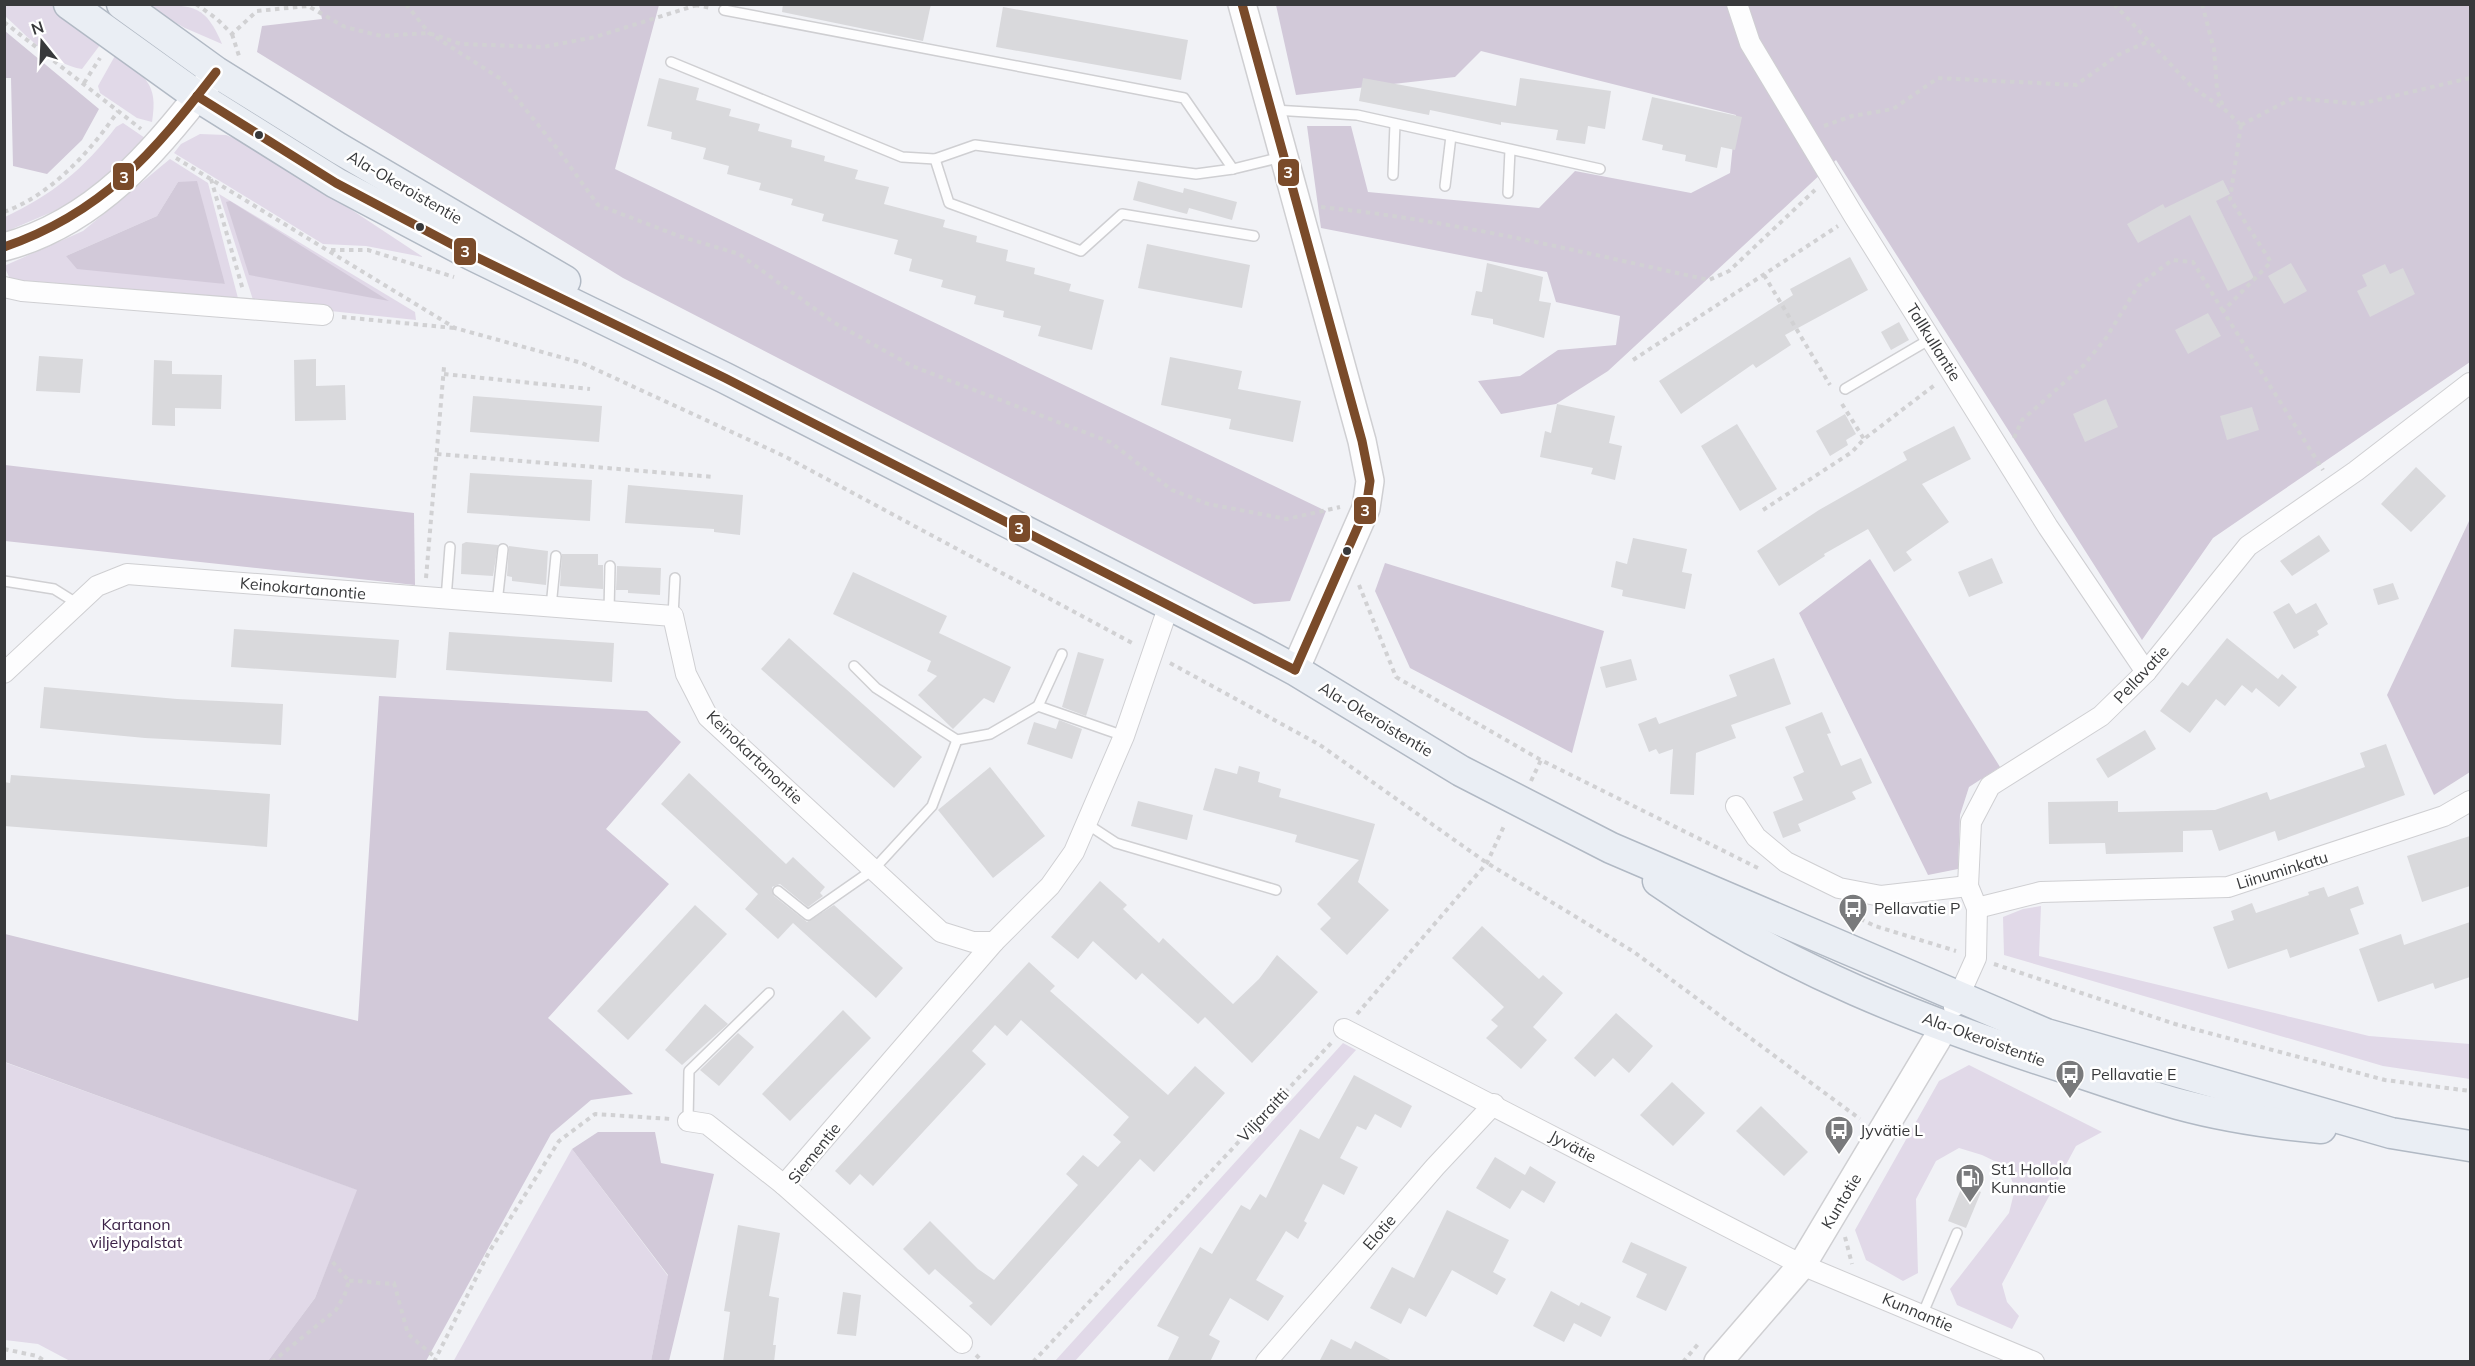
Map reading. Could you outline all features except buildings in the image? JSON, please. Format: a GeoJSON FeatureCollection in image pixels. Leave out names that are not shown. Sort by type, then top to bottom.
{"type":"FeatureCollection","features":[{"type":"Feature","properties":{"kind":"main road","name":"Ala-Okeroistentie"},"geometry":{"type":"LineString","coordinates":[[69,4],[197,96],[336,183],[472,255],[725,378],[1295,670],[1461,771],[1611,848],[2046,1034],[2391,1133]]}},
{"type":"Feature","properties":{"kind":"main road","name":"Ala-Okeroistentie"},"geometry":{"type":"LineString","coordinates":[[122,4],[216,72],[338,148],[485,232],[725,378]]}},
{"type":"Feature","properties":{"kind":"main road","name":"Ala-Okeroistentie"},"geometry":{"type":"LineString","coordinates":[[1611,848],[1702,912],[1779,954],[1820,975],[1945,1026],[2179,1104],[2298,1126],[2391,1133],[2470,1146]]}},
{"type":"Feature","properties":{"kind":"street"},"geometry":{"type":"LineString","coordinates":[[1242,4],[1362,441],[1370,481],[1366,508],[1295,670]]}},
{"type":"Feature","properties":{"kind":"street","name":"Tallkullantie"},"geometry":{"type":"LineString","coordinates":[[1737,4],[1750,43],[1854,216],[1953,371],[2048,527],[2146,672]]}},
{"type":"Feature","properties":{"kind":"street"},"geometry":{"type":"LineString","coordinates":[[4,247],[71,219],[110,192],[149,156],[216,72]]}},
{"type":"Feature","properties":{"kind":"street"},"geometry":{"type":"LineString","coordinates":[[4,286],[22,291],[323,315]]}},
{"type":"Feature","properties":{"kind":"street","name":"Pellavatie"},"geometry":{"type":"LineString","coordinates":[[1945,1026],[1976,958],[1977,908],[1968,886],[1971,822],[1990,786],[2101,716],[2146,672],[2248,546],[2333,487],[2470,383]]}},
{"type":"Feature","properties":{"kind":"street","name":"Keinokartanontie"},"geometry":{"type":"LineString","coordinates":[[4,673],[97,586],[127,574],[673,616],[686,674],[708,717],[941,932],[973,942],[994,942]]}},
{"type":"Feature","properties":{"kind":"street"},"geometry":{"type":"LineString","coordinates":[[994,942],[1050,886],[1074,852],[1124,736],[1169,605]]}},
{"type":"Feature","properties":{"kind":"street","name":"Liinuminkatu"},"geometry":{"type":"LineString","coordinates":[[1977,908],[2041,892],[2228,887],[2444,816],[2470,801]]}},
{"type":"Feature","properties":{"kind":"street"},"geometry":{"type":"LineString","coordinates":[[1736,806],[1756,837],[1786,862],[1839,888],[1881,896],[1968,886]]}},
{"type":"Feature","properties":{"kind":"street","name":"Siementie"},"geometry":{"type":"LineString","coordinates":[[962,1343],[784,1185],[994,942]]}},
{"type":"Feature","properties":{"kind":"street","name":"Kuntotie"},"geometry":{"type":"LineString","coordinates":[[1718,1362],[1802,1265],[1945,1026]]}},
{"type":"Feature","properties":{"kind":"street","name":"Jyvätie"},"geometry":{"type":"LineString","coordinates":[[1344,1029],[1494,1104],[1802,1265]]}},
{"type":"Feature","properties":{"kind":"street","name":"Elotie"},"geometry":{"type":"LineString","coordinates":[[1266,1362],[1435,1167],[1494,1104]]}},
{"type":"Feature","properties":{"kind":"street"},"geometry":{"type":"LineString","coordinates":[[688,1121],[707,1124],[784,1185]]}},
{"type":"Feature","properties":{"kind":"street","name":"Kunnantie"},"geometry":{"type":"LineString","coordinates":[[1802,1265],[1923,1313],[2034,1362]]}},
{"type":"Feature","properties":{"kind":"lane"},"geometry":{"type":"LineString","coordinates":[[724,10],[1184,98],[1233,169]]}},
{"type":"Feature","properties":{"kind":"lane"},"geometry":{"type":"LineString","coordinates":[[671,62],[902,157],[935,159],[975,145],[1196,174],[1233,169],[1284,157]]}},
{"type":"Feature","properties":{"kind":"lane"},"geometry":{"type":"LineString","coordinates":[[1271,110],[1357,115],[1600,169]]}},
{"type":"Feature","properties":{"kind":"lane"},"geometry":{"type":"LineString","coordinates":[[1393,175],[1395,124]]}},
{"type":"Feature","properties":{"kind":"lane"},"geometry":{"type":"LineString","coordinates":[[1445,186],[1451,136]]}},
{"type":"Feature","properties":{"kind":"lane"},"geometry":{"type":"LineString","coordinates":[[1508,193],[1510,150]]}},
{"type":"Feature","properties":{"kind":"lane"},"geometry":{"type":"LineString","coordinates":[[935,159],[949,203],[1081,251],[1122,214],[1254,236]]}},
{"type":"Feature","properties":{"kind":"lane"},"geometry":{"type":"LineString","coordinates":[[1845,389],[1932,338]]}},
{"type":"Feature","properties":{"kind":"lane"},"geometry":{"type":"LineString","coordinates":[[446,599],[450,547]]}},
{"type":"Feature","properties":{"kind":"lane"},"geometry":{"type":"LineString","coordinates":[[497,603],[503,549]]}},
{"type":"Feature","properties":{"kind":"lane"},"geometry":{"type":"LineString","coordinates":[[551,607],[556,556]]}},
{"type":"Feature","properties":{"kind":"lane"},"geometry":{"type":"LineString","coordinates":[[609,611],[610,566]]}},
{"type":"Feature","properties":{"kind":"lane"},"geometry":{"type":"LineString","coordinates":[[673,616],[675,578]]}},
{"type":"Feature","properties":{"kind":"lane"},"geometry":{"type":"LineString","coordinates":[[4,581],[54,589],[78,604]]}},
{"type":"Feature","properties":{"kind":"lane"},"geometry":{"type":"LineString","coordinates":[[854,666],[876,688],[957,740],[990,734],[1038,706],[1062,654]]}},
{"type":"Feature","properties":{"kind":"lane"},"geometry":{"type":"LineString","coordinates":[[1038,706],[1124,736]]}},
{"type":"Feature","properties":{"kind":"lane"},"geometry":{"type":"LineString","coordinates":[[778,891],[808,915],[874,869],[932,806],[957,740]]}},
{"type":"Feature","properties":{"kind":"lane"},"geometry":{"type":"LineString","coordinates":[[1087,824],[1116,843],[1276,890]]}},
{"type":"Feature","properties":{"kind":"lane"},"geometry":{"type":"LineString","coordinates":[[688,1121],[689,1071],[769,993]]}},
{"type":"Feature","properties":{"kind":"lane"},"geometry":{"type":"LineString","coordinates":[[1923,1313],[1957,1233]]}},
{"type":"Feature","properties":{"kind":"path"},"geometry":{"type":"LineString","coordinates":[[196,4],[217,19],[231,34],[257,11],[308,6],[345,27],[381,36],[429,33],[461,44],[543,48],[595,37],[697,5]]}},
{"type":"Feature","properties":{"kind":"path"},"geometry":{"type":"LineString","coordinates":[[257,11],[258,4]]}},
{"type":"Feature","properties":{"kind":"path"},"geometry":{"type":"LineString","coordinates":[[406,4],[429,33],[501,79],[556,147],[598,205],[679,236],[740,254],[833,322],[912,366],[1110,441],[1172,490],[1208,504],[1287,519],[1341,507]]}},
{"type":"Feature","properties":{"kind":"path"},"geometry":{"type":"LineString","coordinates":[[2114,4],[2192,87],[2224,109],[2241,125]]}},
{"type":"Feature","properties":{"kind":"path"},"geometry":{"type":"LineString","coordinates":[[2202,4],[2214,49],[2217,90],[2224,109]]}},
{"type":"Feature","properties":{"kind":"path"},"geometry":{"type":"LineString","coordinates":[[4,22],[146,133]]}},
{"type":"Feature","properties":{"kind":"path"},"geometry":{"type":"LineString","coordinates":[[1805,133],[1852,116],[1893,109],[1938,78],[2076,85],[2118,55],[2149,41]]}},
{"type":"Feature","properties":{"kind":"path"},"geometry":{"type":"LineString","coordinates":[[84,83],[103,55]]}},
{"type":"Feature","properties":{"kind":"path"},"geometry":{"type":"LineString","coordinates":[[2241,125],[2293,98],[2360,104],[2470,78]]}},
{"type":"Feature","properties":{"kind":"path"},"geometry":{"type":"LineString","coordinates":[[4,212],[20,207],[60,177],[98,140],[118,111]]}},
{"type":"Feature","properties":{"kind":"path"},"geometry":{"type":"LineString","coordinates":[[2223,311],[2271,262],[2230,199],[2241,125]]}},
{"type":"Feature","properties":{"kind":"path"},"geometry":{"type":"LineString","coordinates":[[1314,206],[1357,210],[1540,243],[1709,280],[1729,271],[1831,175]]}},
{"type":"Feature","properties":{"kind":"path"},"geometry":{"type":"LineString","coordinates":[[210,179],[248,309]]}},
{"type":"Feature","properties":{"kind":"path"},"geometry":{"type":"LineString","coordinates":[[1633,360],[1854,216]]}},
{"type":"Feature","properties":{"kind":"path"},"geometry":{"type":"LineString","coordinates":[[330,250],[368,250],[461,279]]}},
{"type":"Feature","properties":{"kind":"path"},"geometry":{"type":"LineString","coordinates":[[2006,458],[2022,420],[2083,366],[2106,338],[2138,286],[2172,260],[2193,262],[2333,487]]}},
{"type":"Feature","properties":{"kind":"path"},"geometry":{"type":"LineString","coordinates":[[1764,275],[1864,439]]}},
{"type":"Feature","properties":{"kind":"path"},"geometry":{"type":"LineString","coordinates":[[323,315],[455,328]]}},
{"type":"Feature","properties":{"kind":"path"},"geometry":{"type":"LineString","coordinates":[[424,597],[444,367]]}},
{"type":"Feature","properties":{"kind":"path"},"geometry":{"type":"LineString","coordinates":[[1763,510],[1852,452],[1864,439],[1953,371]]}},
{"type":"Feature","properties":{"kind":"path"},"geometry":{"type":"LineString","coordinates":[[444,374],[590,389]]}},
{"type":"Feature","properties":{"kind":"path"},"geometry":{"type":"LineString","coordinates":[[437,454],[716,477]]}},
{"type":"Feature","properties":{"kind":"path"},"geometry":{"type":"LineString","coordinates":[[1362,577],[1358,586],[1396,677],[1541,760],[1527,789]]}},
{"type":"Feature","properties":{"kind":"path","name":"Viljaraitti"},"geometry":{"type":"LineString","coordinates":[[1034,1362],[1344,1029],[1487,862],[1504,826]]}},
{"type":"Feature","properties":{"kind":"path"},"geometry":{"type":"LineString","coordinates":[[349,1281],[394,1283],[408,1335],[435,1360],[489,1252],[560,1142],[595,1114],[688,1121]]}},
{"type":"Feature","properties":{"kind":"path"},"geometry":{"type":"LineString","coordinates":[[330,1259],[349,1281]]}},
{"type":"Feature","properties":{"kind":"path"},"geometry":{"type":"LineString","coordinates":[[272,1362],[336,1310],[349,1281]]}},
{"type":"Feature","properties":{"kind":"path"},"geometry":{"type":"LineString","coordinates":[[4,1349],[37,1356],[46,1362]]}},
{"type":"Feature","properties":{"kind":"green space"},"geometry":{"type":"Polygon","coordinates":[[[5,5],[51,5],[82,26],[100,45],[82,69],[61,62],[40,48],[5,16],[5,5]]]}},
{"type":"Feature","properties":{"kind":"green space"},"geometry":{"type":"Polygon","coordinates":[[[155,5],[189,7],[197,10],[210,22],[222,44],[185,28],[151,9],[155,5]]]}},
{"type":"Feature","properties":{"kind":"green space"},"geometry":{"type":"Polygon","coordinates":[[[116,54],[142,75],[151,89],[154,109],[152,122],[137,118],[100,93],[98,86],[116,54]]]}},
{"type":"Feature","properties":{"kind":"green space"},"geometry":{"type":"Polygon","coordinates":[[[123,123],[145,138],[80,200],[5,232],[5,217],[38,200],[66,180],[92,156],[116,127],[123,123]]]}},
{"type":"Feature","properties":{"kind":"green space"},"geometry":{"type":"Polygon","coordinates":[[[200,134],[226,135],[258,148],[423,257],[366,246],[323,244],[174,153],[181,144],[200,134]]]}},
{"type":"Feature","properties":{"kind":"green space"},"geometry":{"type":"Polygon","coordinates":[[[170,159],[208,183],[239,302],[24,285],[10,279],[4,266],[83,231],[170,159]],[[178,182],[157,216],[66,256],[225,284],[178,182]]]}},
{"type":"Feature","properties":{"kind":"green space"},"geometry":{"type":"Polygon","coordinates":[[[219,194],[415,312],[416,320],[254,303],[219,194]]]}},
{"type":"Feature","properties":{"kind":"green space"},"geometry":{"type":"Polygon","coordinates":[[[2041,906],[2039,956],[2369,1036],[2470,1044],[2470,1079],[2383,1066],[2004,955],[2003,917],[2023,909],[2041,906]]]}},
{"type":"Feature","properties":{"kind":"green space"},"geometry":{"type":"Polygon","coordinates":[[[1343,1043],[1356,1050],[1075,1361],[1055,1361],[1343,1043]]]}},
{"type":"Feature","properties":{"kind":"green space","name":"Kartanon viljelypalstat"},"geometry":{"type":"Polygon","coordinates":[[[4,1062],[358,1190],[315,1298],[268,1361],[70,1361],[38,1344],[5,1340],[4,1062]]]}},
{"type":"Feature","properties":{"kind":"green space"},"geometry":{"type":"Polygon","coordinates":[[[1969,1065],[2102,1132],[2076,1146],[2002,1284],[2007,1302],[2019,1316],[2012,1329],[1957,1305],[1950,1289],[2009,1213],[2015,1189],[2007,1167],[1982,1155],[1959,1148],[1936,1161],[1916,1199],[1918,1273],[1903,1281],[1866,1260],[1855,1230],[1939,1081],[1969,1065]]]}},
{"type":"Feature","properties":{"kind":"green space"},"geometry":{"type":"Polygon","coordinates":[[[572,1149],[668,1276],[651,1361],[453,1362],[572,1149]]]}},
{"type":"Feature","properties":{"kind":"shaded area"},"geometry":{"type":"Polygon","coordinates":[[[319,5],[659,5],[615,169],[1326,511],[1290,601],[1254,604],[623,278],[257,52],[262,26],[322,19],[319,5]]]}},
{"type":"Feature","properties":{"kind":"shaded area"},"geometry":{"type":"Polygon","coordinates":[[[1276,5],[2470,5],[2470,362],[2213,538],[2142,640],[1836,160],[1608,371],[1556,404],[1501,414],[1478,381],[1520,376],[1558,350],[1616,345],[1620,316],[1556,302],[1547,272],[1321,228],[1307,126],[1351,126],[1368,192],[1539,208],[1575,171],[1691,193],[1730,173],[1736,115],[1481,51],[1455,77],[1296,95],[1276,5]]]}},
{"type":"Feature","properties":{"kind":"shaded area"},"geometry":{"type":"Polygon","coordinates":[[[5,31],[99,109],[82,140],[47,174],[13,166],[11,78],[5,78],[5,31]]]}},
{"type":"Feature","properties":{"kind":"shaded area"},"geometry":{"type":"Polygon","coordinates":[[[197,181],[225,284],[77,269],[66,256],[157,216],[178,182],[197,181]]]}},
{"type":"Feature","properties":{"kind":"shaded area"},"geometry":{"type":"Polygon","coordinates":[[[230,201],[389,301],[249,275],[226,202],[230,201]]]}},
{"type":"Feature","properties":{"kind":"shaded area"},"geometry":{"type":"Polygon","coordinates":[[[5,465],[414,513],[415,585],[5,541],[5,465]]]}},
{"type":"Feature","properties":{"kind":"shaded area"},"geometry":{"type":"Polygon","coordinates":[[[2470,519],[2470,772],[2434,795],[2387,695],[2470,519]]]}},
{"type":"Feature","properties":{"kind":"shaded area"},"geometry":{"type":"Polygon","coordinates":[[[1870,559],[2000,767],[1969,787],[1960,815],[1958,869],[1928,875],[1799,613],[1870,559]]]}},
{"type":"Feature","properties":{"kind":"shaded area"},"geometry":{"type":"Polygon","coordinates":[[[1385,563],[1604,631],[1572,753],[1410,668],[1375,591],[1385,563]]]}},
{"type":"Feature","properties":{"kind":"shaded area"},"geometry":{"type":"Polygon","coordinates":[[[379,696],[647,711],[681,742],[606,829],[669,884],[548,1018],[633,1094],[591,1100],[551,1134],[426,1361],[268,1361],[315,1298],[357,1190],[5,1062],[5,934],[358,1021],[379,696]]]}},
{"type":"Feature","properties":{"kind":"shaded area"},"geometry":{"type":"Polygon","coordinates":[[[598,1132],[655,1132],[661,1163],[714,1174],[669,1361],[651,1361],[668,1275],[572,1149],[598,1132]]]}},
{"type":"Feature","properties":{"kind":"transit line","name":"3"},"geometry":{"type":"LineString","coordinates":[[1242,4],[1362,441],[1370,481],[1366,508],[1295,670]]}},
{"type":"Feature","properties":{"kind":"transit line","name":"3"},"geometry":{"type":"LineString","coordinates":[[4,247],[70,217],[124,177],[171,128],[216,72]]}},
{"type":"Feature","properties":{"kind":"transit line","name":"3"},"geometry":{"type":"LineString","coordinates":[[197,96],[336,183],[472,255],[725,378],[1295,670]]}},
{"type":"Feature","properties":{"kind":"place","name":"Pellavatie P"},"geometry":{"type":"Point","coordinates":[1853,934]}},
{"type":"Feature","properties":{"kind":"place","name":"Pellavatie E"},"geometry":{"type":"Point","coordinates":[2070,1100]}},
{"type":"Feature","properties":{"kind":"place","name":"Jyvätie L"},"geometry":{"type":"Point","coordinates":[1839,1156]}},
{"type":"Feature","properties":{"kind":"place","name":"St1 Hollola Kunnantie"},"geometry":{"type":"Point","coordinates":[1970,1204]}}]}
